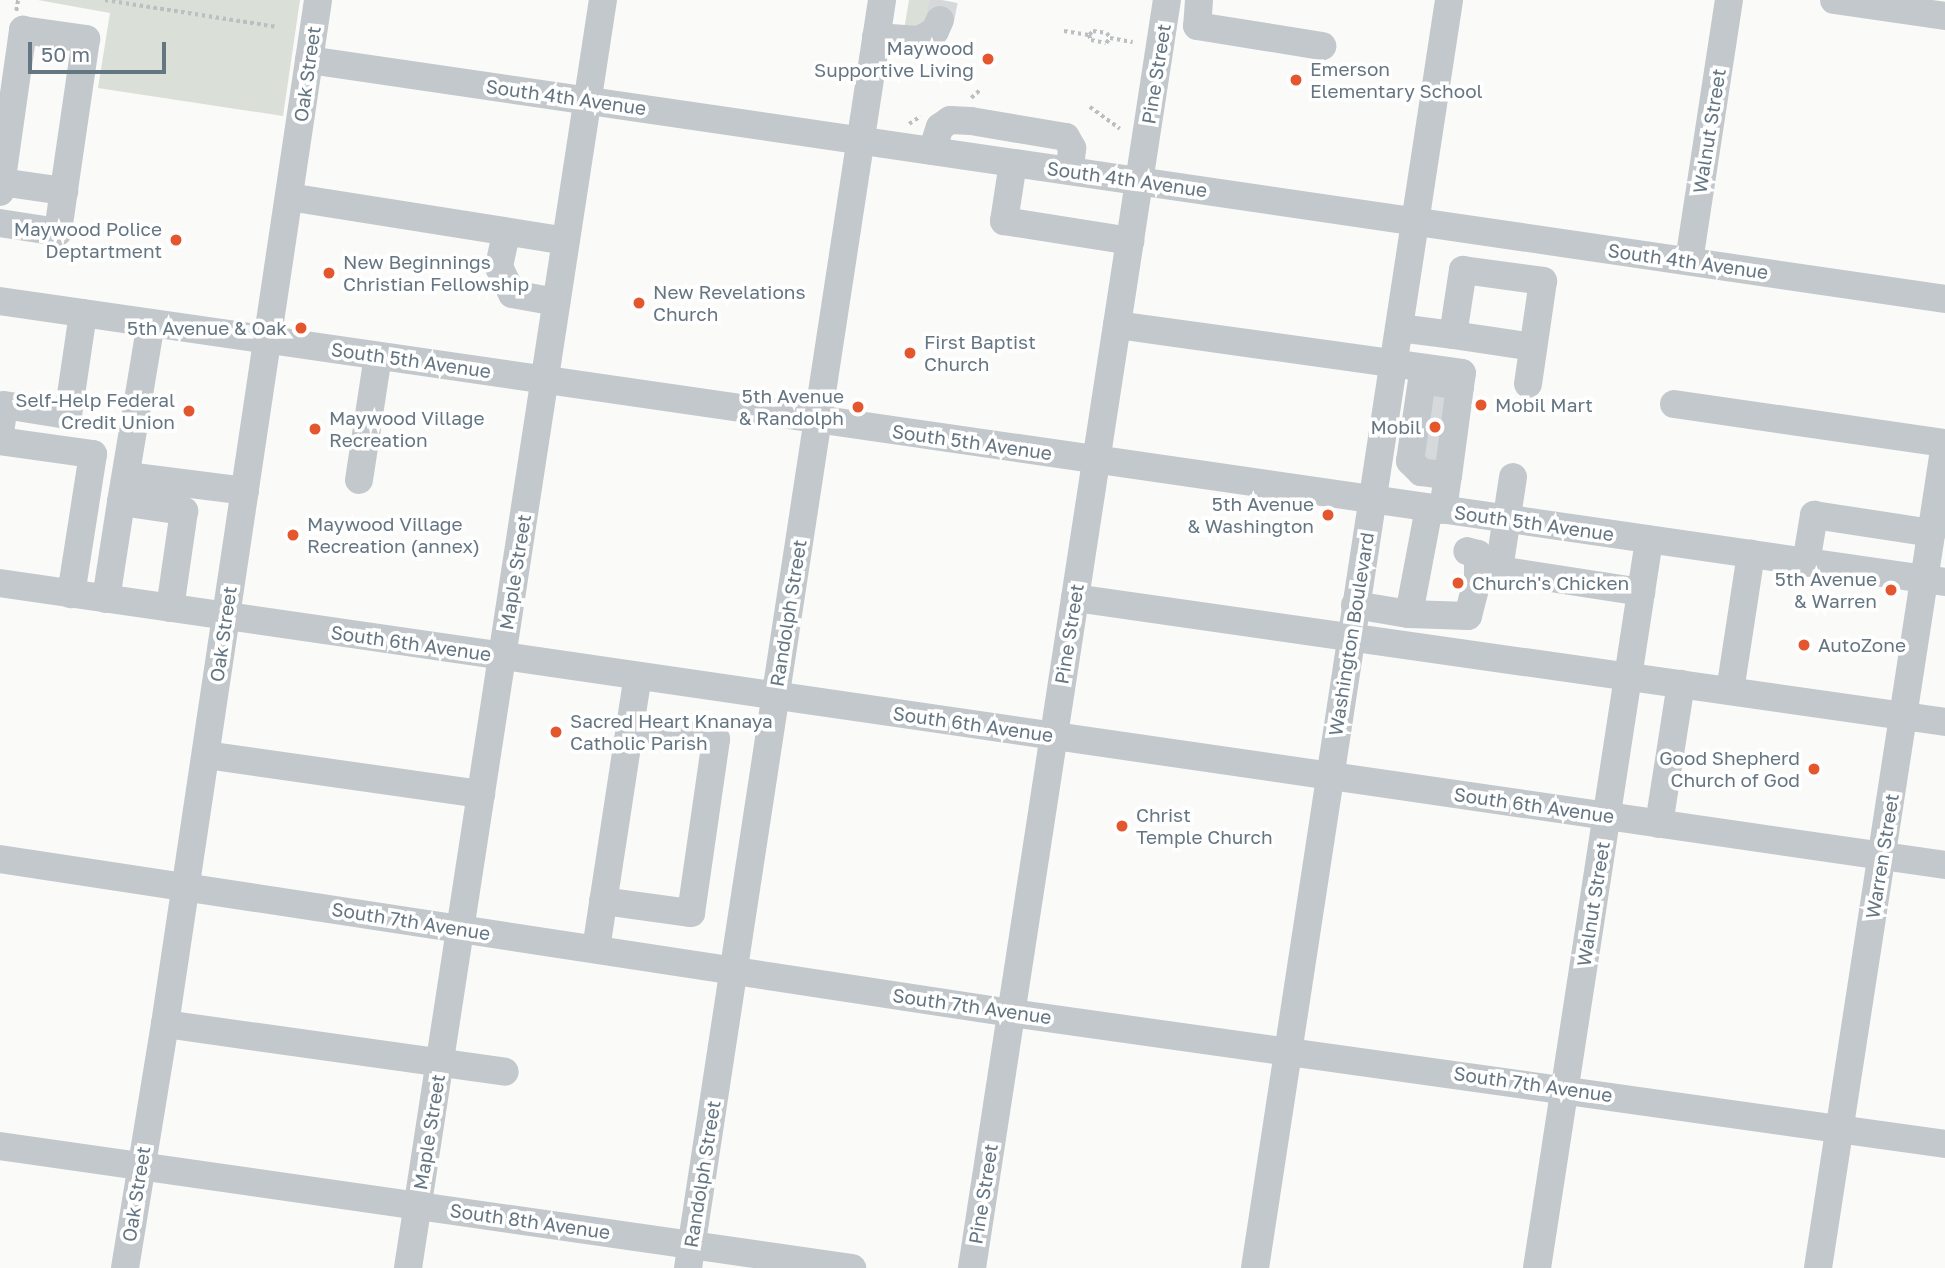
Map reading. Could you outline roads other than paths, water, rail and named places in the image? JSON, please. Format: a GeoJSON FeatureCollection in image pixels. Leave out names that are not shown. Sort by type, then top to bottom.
{"type":"FeatureCollection","features":[{"type":"Feature","properties":{"kind":"street","name":"Oak Street"},"geometry":{"type":"LineString","coordinates":[[125,1268],[139,1165],[165,1024],[206,755],[318,0]]}},
{"type":"Feature","properties":{"kind":"street","name":"Maple Street"},"geometry":{"type":"LineString","coordinates":[[408,1268],[603,0]]}},
{"type":"Feature","properties":{"kind":"street","name":"Randolph Street"},"geometry":{"type":"LineString","coordinates":[[690,1256],[882,0]]}},
{"type":"Feature","properties":{"kind":"street","name":"Pine Street"},"geometry":{"type":"LineString","coordinates":[[972,1268],[1167,0]]}},
{"type":"Feature","properties":{"kind":"street"},"geometry":{"type":"LineString","coordinates":[[1199,0],[1197,26],[1322,46]]}},
{"type":"Feature","properties":{"kind":"street","name":"Washington Boulevard"},"geometry":{"type":"LineString","coordinates":[[1255,1268],[1371,499],[1433,417],[1399,328],[1449,0]]}},
{"type":"Feature","properties":{"kind":"street","name":"Walnut Street"},"geometry":{"type":"LineString","coordinates":[[1689,261],[1728,0]]}},
{"type":"Feature","properties":{"kind":"street"},"geometry":{"type":"LineString","coordinates":[[1833,0],[1945,16]]}},
{"type":"Feature","properties":{"kind":"street"},"geometry":{"type":"LineString","coordinates":[[876,37],[919,40],[935,31],[940,20]]}},
{"type":"Feature","properties":{"kind":"street"},"geometry":{"type":"LineString","coordinates":[[0,223],[58,232],[64,191],[86,40],[12,27],[1,187],[64,191]]}},
{"type":"Feature","properties":{"kind":"street","name":"South 4th Avenue"},"geometry":{"type":"LineString","coordinates":[[309,60],[1945,299]]}},
{"type":"Feature","properties":{"kind":"street"},"geometry":{"type":"LineString","coordinates":[[932,151],[940,127],[950,120],[971,121],[1066,137],[1072,148],[1070,171]]}},
{"type":"Feature","properties":{"kind":"street"},"geometry":{"type":"LineString","coordinates":[[1013,163],[1004,221],[1130,241]]}},
{"type":"Feature","properties":{"kind":"street"},"geometry":{"type":"LineString","coordinates":[[289,197],[566,241]]}},
{"type":"Feature","properties":{"kind":"street"},"geometry":{"type":"LineString","coordinates":[[1510,276],[1517,236]]}},
{"type":"Feature","properties":{"kind":"street"},"geometry":{"type":"LineString","coordinates":[[504,243],[499,267],[512,294],[556,302]]}},
{"type":"Feature","properties":{"kind":"street"},"geometry":{"type":"LineString","coordinates":[[1453,335],[1462,270],[1543,281],[1528,384]]}},
{"type":"Feature","properties":{"kind":"street","name":"South 5th Avenue"},"geometry":{"type":"LineString","coordinates":[[0,301],[1935,581]]}},
{"type":"Feature","properties":{"kind":"street"},"geometry":{"type":"LineString","coordinates":[[0,433],[4,405],[68,415],[83,313]]}},
{"type":"Feature","properties":{"kind":"street"},"geometry":{"type":"LineString","coordinates":[[106,598],[151,323]]}},
{"type":"Feature","properties":{"kind":"street"},"geometry":{"type":"LineString","coordinates":[[1117,325],[1433,417],[1436,509],[1423,543],[1409,614]]}},
{"type":"Feature","properties":{"kind":"street"},"geometry":{"type":"LineString","coordinates":[[1399,328],[1533,347]]}},
{"type":"Feature","properties":{"kind":"street"},"geometry":{"type":"LineString","coordinates":[[359,480],[378,356]]}},
{"type":"Feature","properties":{"kind":"street"},"geometry":{"type":"LineString","coordinates":[[1674,404],[1945,443]]}},
{"type":"Feature","properties":{"kind":"street"},"geometry":{"type":"LineString","coordinates":[[0,441],[93,454],[71,594]]}},
{"type":"Feature","properties":{"kind":"street","name":"Warren Street"},"geometry":{"type":"LineString","coordinates":[[1818,1268],[1904,716],[1935,581],[1932,533],[1945,443]]}},
{"type":"Feature","properties":{"kind":"street"},"geometry":{"type":"LineString","coordinates":[[1513,477],[1499,570],[1641,592]]}},
{"type":"Feature","properties":{"kind":"street"},"geometry":{"type":"LineString","coordinates":[[124,489],[244,491]]}},
{"type":"Feature","properties":{"kind":"street"},"geometry":{"type":"LineString","coordinates":[[124,489],[184,511],[170,608]]}},
{"type":"Feature","properties":{"kind":"street"},"geometry":{"type":"LineString","coordinates":[[1467,551],[1471,514]]}},
{"type":"Feature","properties":{"kind":"street"},"geometry":{"type":"LineString","coordinates":[[1806,563],[1814,515],[1932,533]]}},
{"type":"Feature","properties":{"kind":"street","name":"Walnut Street"},"geometry":{"type":"LineString","coordinates":[[1538,1268],[1649,540]]}},
{"type":"Feature","properties":{"kind":"street"},"geometry":{"type":"LineString","coordinates":[[1355,606],[1409,614],[1468,616],[1478,577],[1478,554],[1423,543]]}},
{"type":"Feature","properties":{"kind":"street"},"geometry":{"type":"LineString","coordinates":[[1730,691],[1751,554]]}},
{"type":"Feature","properties":{"kind":"street","name":"South 6th Avenue"},"geometry":{"type":"LineString","coordinates":[[0,583],[1945,865]]}},
{"type":"Feature","properties":{"kind":"street"},"geometry":{"type":"LineString","coordinates":[[1075,598],[1945,722]]}},
{"type":"Feature","properties":{"kind":"street"},"geometry":{"type":"LineString","coordinates":[[596,949],[638,676]]}},
{"type":"Feature","properties":{"kind":"street"},"geometry":{"type":"LineString","coordinates":[[1659,824],[1681,684]]}},
{"type":"Feature","properties":{"kind":"street"},"geometry":{"type":"LineString","coordinates":[[603,901],[691,913],[716,739],[629,728]]}},
{"type":"Feature","properties":{"kind":"street"},"geometry":{"type":"LineString","coordinates":[[206,755],[481,794]]}},
{"type":"Feature","properties":{"kind":"street","name":"South 7th Avenue"},"geometry":{"type":"LineString","coordinates":[[0,859],[1011,1013],[1565,1088],[1945,1144]]}},
{"type":"Feature","properties":{"kind":"street"},"geometry":{"type":"LineString","coordinates":[[165,1024],[505,1072]]}},
{"type":"Feature","properties":{"kind":"street","name":"South 8th Avenue"},"geometry":{"type":"LineString","coordinates":[[0,1146],[418,1205],[690,1256],[852,1268]]}},
{"type":"Feature","properties":{"kind":"tunnel"},"geometry":{"type":"LineString","coordinates":[[940,20],[944,0]]}},
{"type":"Feature","properties":{"kind":"tunnel"},"geometry":{"type":"LineString","coordinates":[[1428,404],[1449,407]]}},
{"type":"Feature","properties":{"kind":"tunnel"},"geometry":{"type":"LineString","coordinates":[[1421,445],[1442,448]]}},
{"type":"Feature","properties":{"kind":"place","name":"Maywood Supportive Living"},"geometry":{"type":"Point","coordinates":[988,59]}},
{"type":"Feature","properties":{"kind":"place","name":"Emerson Elementary School"},"geometry":{"type":"Point","coordinates":[1296,80]}},
{"type":"Feature","properties":{"kind":"place","name":"Maywood Police Deptartment"},"geometry":{"type":"Point","coordinates":[176,240]}},
{"type":"Feature","properties":{"kind":"place","name":"New Beginnings Christian Fellowship"},"geometry":{"type":"Point","coordinates":[329,273]}},
{"type":"Feature","properties":{"kind":"place","name":"New Revelations Church"},"geometry":{"type":"Point","coordinates":[639,303]}},
{"type":"Feature","properties":{"kind":"place","name":"5th Avenue & Oak"},"geometry":{"type":"Point","coordinates":[301,328]}},
{"type":"Feature","properties":{"kind":"place","name":"First Baptist Church"},"geometry":{"type":"Point","coordinates":[910,353]}},
{"type":"Feature","properties":{"kind":"place","name":"Mobil Mart"},"geometry":{"type":"Point","coordinates":[1481,405]}},
{"type":"Feature","properties":{"kind":"place","name":"5th Avenue & Randolph"},"geometry":{"type":"Point","coordinates":[858,407]}},
{"type":"Feature","properties":{"kind":"place","name":"Self-Help Federal Credit Union"},"geometry":{"type":"Point","coordinates":[189,411]}},
{"type":"Feature","properties":{"kind":"place","name":"Mobil"},"geometry":{"type":"Point","coordinates":[1435,427]}},
{"type":"Feature","properties":{"kind":"place","name":"Maywood Village Recreation"},"geometry":{"type":"Point","coordinates":[315,429]}},
{"type":"Feature","properties":{"kind":"place","name":"5th Avenue & Washington"},"geometry":{"type":"Point","coordinates":[1328,515]}},
{"type":"Feature","properties":{"kind":"place","name":"Maywood Village Recreation (annex)"},"geometry":{"type":"Point","coordinates":[293,535]}},
{"type":"Feature","properties":{"kind":"place","name":"Church's Chicken"},"geometry":{"type":"Point","coordinates":[1458,583]}},
{"type":"Feature","properties":{"kind":"place","name":"5th Avenue & Warren"},"geometry":{"type":"Point","coordinates":[1891,590]}},
{"type":"Feature","properties":{"kind":"place","name":"AutoZone"},"geometry":{"type":"Point","coordinates":[1804,645]}},
{"type":"Feature","properties":{"kind":"place","name":"Sacred Heart Knanaya Catholic Parish"},"geometry":{"type":"Point","coordinates":[556,732]}},
{"type":"Feature","properties":{"kind":"place","name":"Good Shepherd Church of God"},"geometry":{"type":"Point","coordinates":[1814,769]}},
{"type":"Feature","properties":{"kind":"place","name":"Christ Temple Church"},"geometry":{"type":"Point","coordinates":[1122,826]}}]}
